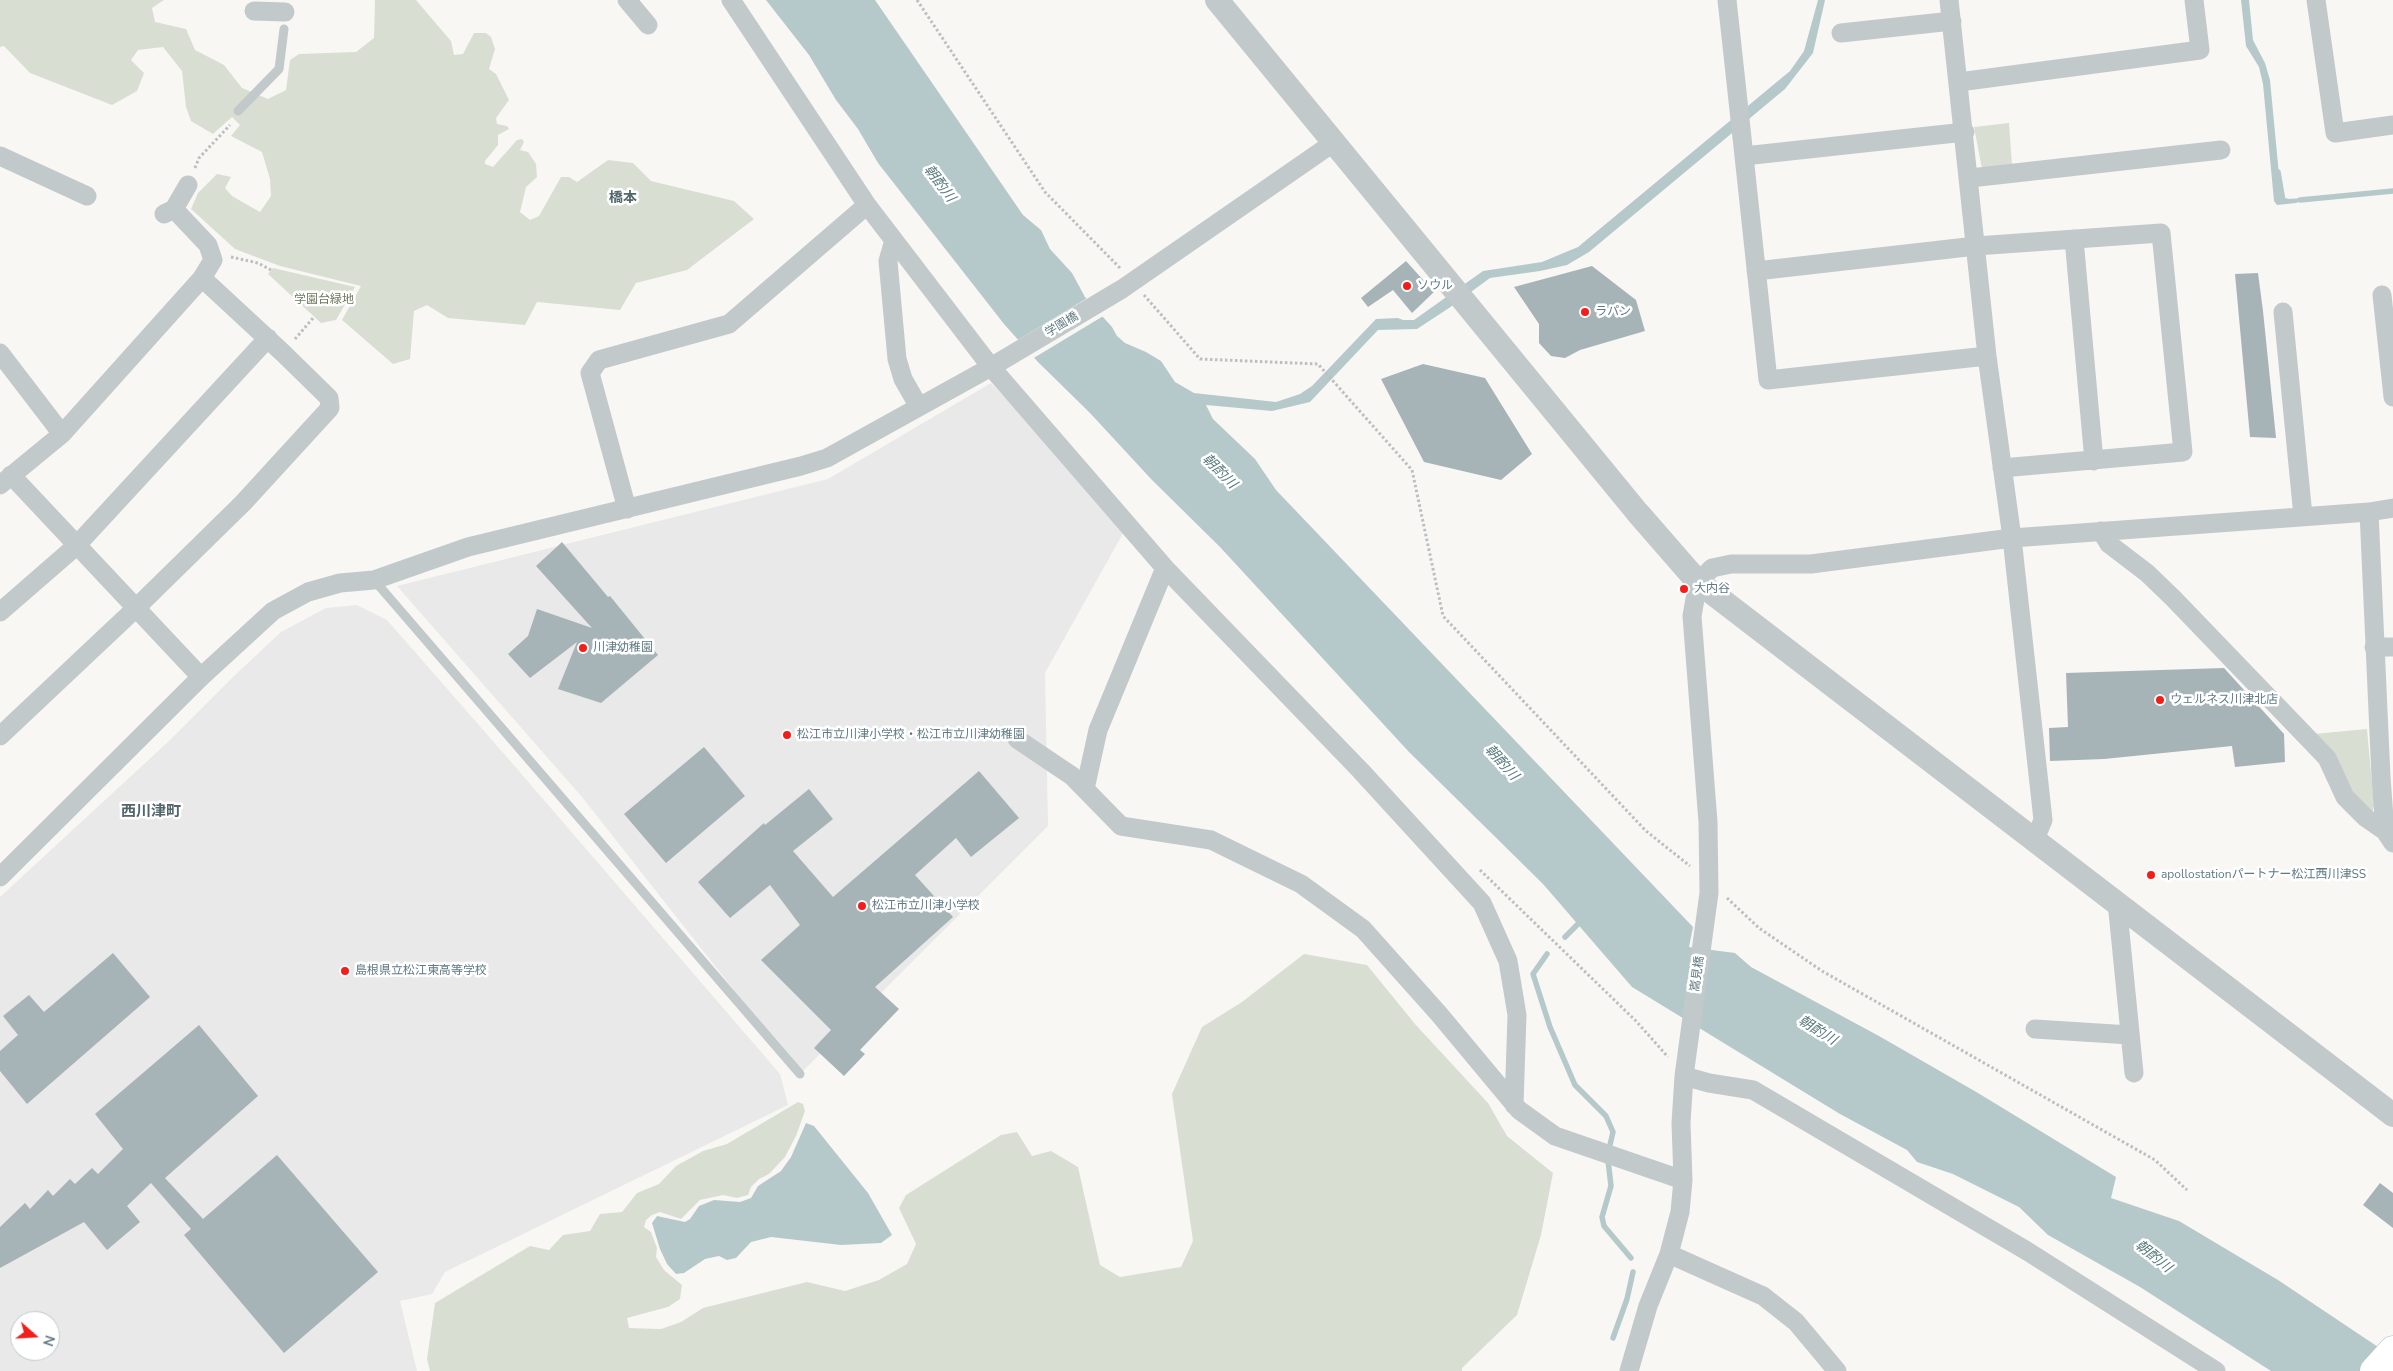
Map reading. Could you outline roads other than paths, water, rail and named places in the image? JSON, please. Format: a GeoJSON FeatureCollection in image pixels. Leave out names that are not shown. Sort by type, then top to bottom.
{"type":"FeatureCollection","features":[{"type":"Feature","properties":{"kind":"main road"},"geometry":{"type":"LineString","coordinates":[[2374,1371],[2393,1350]]}},
{"type":"Feature","properties":{"kind":"street"},"geometry":{"type":"LineString","coordinates":[[627,0],[648,24]]}},
{"type":"Feature","properties":{"kind":"street"},"geometry":{"type":"LineString","coordinates":[[731,0],[867,204],[894,240],[1165,568],[1361,771],[1482,903],[1508,961],[1517,1015],[1514,1105]]}},
{"type":"Feature","properties":{"kind":"street"},"geometry":{"type":"LineString","coordinates":[[1217,0],[1637,512],[1698,582],[2393,1115]]}},
{"type":"Feature","properties":{"kind":"street"},"geometry":{"type":"LineString","coordinates":[[1727,0],[1768,380],[1987,356]]}},
{"type":"Feature","properties":{"kind":"street"},"geometry":{"type":"LineString","coordinates":[[1949,0],[1970,178],[1987,356],[2012,538],[2043,820],[2035,839]]}},
{"type":"Feature","properties":{"kind":"street"},"geometry":{"type":"LineString","coordinates":[[1959,82],[2200,50],[2194,0]]}},
{"type":"Feature","properties":{"kind":"street"},"geometry":{"type":"LineString","coordinates":[[2316,0],[2335,133],[2393,125]]}},
{"type":"Feature","properties":{"kind":"street"},"geometry":{"type":"LineString","coordinates":[[254,11],[285,14]]}},
{"type":"Feature","properties":{"kind":"street"},"geometry":{"type":"LineString","coordinates":[[1841,33],[1952,21]]}},
{"type":"Feature","properties":{"kind":"street"},"geometry":{"type":"LineString","coordinates":[[1744,156],[1965,132]]}},
{"type":"Feature","properties":{"kind":"street","name":"学園橋"},"geometry":{"type":"LineString","coordinates":[[0,877],[201,677],[273,611],[308,592],[340,583],[374,580],[468,547],[801,466],[827,458],[996,363],[1128,285],[1334,143]]}},
{"type":"Feature","properties":{"kind":"street"},"geometry":{"type":"LineString","coordinates":[[1970,178],[2221,150]]}},
{"type":"Feature","properties":{"kind":"street"},"geometry":{"type":"LineString","coordinates":[[0,156],[87,196]]}},
{"type":"Feature","properties":{"kind":"street"},"geometry":{"type":"LineString","coordinates":[[188,185],[169,211],[208,245],[214,260],[202,278],[62,434],[5,480],[76,546],[201,677]]}},
{"type":"Feature","properties":{"kind":"street"},"geometry":{"type":"LineString","coordinates":[[626,509],[590,373],[599,360],[729,324],[867,204]]}},
{"type":"Feature","properties":{"kind":"street"},"geometry":{"type":"LineString","coordinates":[[1756,271],[1976,246],[2161,233],[2183,452],[2002,468]]}},
{"type":"Feature","properties":{"kind":"street"},"geometry":{"type":"LineString","coordinates":[[2074,239],[2094,461]]}},
{"type":"Feature","properties":{"kind":"street"},"geometry":{"type":"LineString","coordinates":[[894,240],[888,261],[897,358],[903,379],[919,407]]}},
{"type":"Feature","properties":{"kind":"street"},"geometry":{"type":"LineString","coordinates":[[0,736],[136,608],[243,502],[330,408],[329,398],[283,352],[202,278]]}},
{"type":"Feature","properties":{"kind":"street"},"geometry":{"type":"LineString","coordinates":[[2382,295],[2393,397]]}},
{"type":"Feature","properties":{"kind":"street"},"geometry":{"type":"LineString","coordinates":[[2283,312],[2303,516]]}},
{"type":"Feature","properties":{"kind":"street"},"geometry":{"type":"LineString","coordinates":[[0,612],[76,546],[268,338]]}},
{"type":"Feature","properties":{"kind":"street"},"geometry":{"type":"LineString","coordinates":[[0,353],[62,434]]}},
{"type":"Feature","properties":{"kind":"street"},"geometry":{"type":"LineString","coordinates":[[1698,582],[1712,568],[1731,564],[1811,564],[2012,538],[2369,512],[2393,508]]}},
{"type":"Feature","properties":{"kind":"street"},"geometry":{"type":"LineString","coordinates":[[2369,512],[2374,647],[2387,777],[2389,837]]}},
{"type":"Feature","properties":{"kind":"street"},"geometry":{"type":"LineString","coordinates":[[2101,531],[2110,544],[2147,573],[2328,758],[2345,797],[2389,837]]}},
{"type":"Feature","properties":{"kind":"street"},"geometry":{"type":"LineString","coordinates":[[1084,789],[1098,730],[1165,568]]}},
{"type":"Feature","properties":{"kind":"street","name":"嵩見橋"},"geometry":{"type":"LineString","coordinates":[[1629,1371],[1648,1306],[1669,1254],[1680,1212],[1684,1180],[1681,1123],[1684,1076],[1710,888],[1708,822],[1692,616],[1698,582]]}},
{"type":"Feature","properties":{"kind":"street"},"geometry":{"type":"LineString","coordinates":[[2374,647],[2393,647]]}},
{"type":"Feature","properties":{"kind":"street"},"geometry":{"type":"LineString","coordinates":[[1017,740],[1072,776],[1120,826],[1211,840],[1301,884],[1363,929],[1439,1014],[1514,1105],[1555,1136],[1684,1180]]}},
{"type":"Feature","properties":{"kind":"street"},"geometry":{"type":"LineString","coordinates":[[2117,902],[2134,1073]]}},
{"type":"Feature","properties":{"kind":"street"},"geometry":{"type":"LineString","coordinates":[[2035,1029],[2130,1035]]}},
{"type":"Feature","properties":{"kind":"street"},"geometry":{"type":"LineString","coordinates":[[1684,1076],[1709,1083],[1753,1090],[2027,1251],[2216,1371]]}},
{"type":"Feature","properties":{"kind":"street"},"geometry":{"type":"LineString","coordinates":[[1669,1254],[1763,1296],[1796,1322],[1837,1371]]}},
{"type":"Feature","properties":{"kind":"lane"},"geometry":{"type":"LineString","coordinates":[[238,111],[279,69],[285,14]]}},
{"type":"Feature","properties":{"kind":"lane"},"geometry":{"type":"LineString","coordinates":[[374,580],[800,1074]]}},
{"type":"Feature","properties":{"kind":"water","name":"朝酌川"},"geometry":{"type":"Polygon","coordinates":[[[766,0],[875,0],[1023,215],[1041,230],[1050,249],[1072,273],[1085,297],[1112,327],[1117,336],[1125,343],[1161,361],[1175,382],[1194,393],[1276,402],[1300,394],[1312,386],[1376,319],[1398,318],[1414,320],[1483,271],[1542,262],[1578,247],[1790,71],[1804,51],[1818,0],[1825,0],[1813,53],[1785,89],[1589,252],[1567,265],[1490,278],[1417,329],[1378,330],[1310,402],[1272,411],[1206,405],[1213,419],[1255,459],[1276,490],[1693,927],[1689,947],[1735,953],[1751,967],[1879,1036],[1978,1093],[2116,1177],[2111,1198],[2179,1221],[2278,1280],[2393,1357],[2393,1371],[2271,1371],[2140,1287],[2048,1235],[2019,1207],[1953,1174],[1917,1162],[1907,1150],[1840,1114],[1632,987],[1543,884],[1409,752],[1220,547],[1152,480],[1004,324],[878,163],[809,55],[766,0]]]}},
{"type":"Feature","properties":{"kind":"water"},"geometry":{"type":"Polygon","coordinates":[[[2241,0],[2249,0],[2253,40],[2265,63],[2270,80],[2281,196],[2285,199],[2310,198],[2296,203],[2277,205],[2274,201],[2263,84],[2259,67],[2246,46],[2241,0]]]}},
{"type":"Feature","properties":{"kind":"water"},"geometry":{"type":"Polygon","coordinates":[[[806,1123],[814,1126],[868,1193],[892,1235],[881,1243],[841,1245],[771,1237],[751,1242],[736,1258],[727,1260],[719,1256],[705,1259],[684,1273],[676,1274],[667,1264],[660,1249],[652,1223],[657,1216],[685,1222],[690,1219],[699,1206],[714,1200],[740,1202],[751,1198],[758,1186],[781,1171],[791,1157],[806,1123]]]}},
{"type":"Feature","properties":{"kind":"waterway"},"geometry":{"type":"LineString","coordinates":[[2278,172],[2283,201],[2286,201]]}},
{"type":"Feature","properties":{"kind":"waterway"},"geometry":{"type":"LineString","coordinates":[[2300,200],[2393,191]]}},
{"type":"Feature","properties":{"kind":"waterway"},"geometry":{"type":"LineString","coordinates":[[1565,937],[1583,919]]}},
{"type":"Feature","properties":{"kind":"waterway"},"geometry":{"type":"LineString","coordinates":[[1547,954],[1533,974],[1550,1027],[1575,1085],[1606,1116],[1613,1132],[1610,1145]]}},
{"type":"Feature","properties":{"kind":"waterway"},"geometry":{"type":"LineString","coordinates":[[1608,1160],[1611,1186],[1602,1217],[1604,1226],[1631,1258]]}},
{"type":"Feature","properties":{"kind":"waterway"},"geometry":{"type":"LineString","coordinates":[[1613,1338],[1627,1299],[1633,1272]]}},
{"type":"Feature","properties":{"kind":"place","name":"ソウル"},"geometry":{"type":"Point","coordinates":[1407,286]}},
{"type":"Feature","properties":{"kind":"place","name":"ラパン"},"geometry":{"type":"Point","coordinates":[1585,312]}},
{"type":"Feature","properties":{"kind":"place","name":"大内谷"},"geometry":{"type":"Point","coordinates":[1684,589]}},
{"type":"Feature","properties":{"kind":"place","name":"川津幼稚園"},"geometry":{"type":"Point","coordinates":[583,648]}},
{"type":"Feature","properties":{"kind":"place","name":"ウェルネス川津北店"},"geometry":{"type":"Point","coordinates":[2160,700]}},
{"type":"Feature","properties":{"kind":"place","name":"松江市立川津小学校・松江市立川津幼稚園"},"geometry":{"type":"Point","coordinates":[787,735]}},
{"type":"Feature","properties":{"kind":"place","name":"apollostationパートナー松江西川津SS"},"geometry":{"type":"Point","coordinates":[2151,875]}},
{"type":"Feature","properties":{"kind":"place","name":"松江市立川津小学校"},"geometry":{"type":"Point","coordinates":[862,906]}},
{"type":"Feature","properties":{"kind":"place","name":"島根県立松江東高等学校"},"geometry":{"type":"Point","coordinates":[345,971]}},
{"type":"Feature","properties":{"kind":"district","name":"橋本"},"geometry":{"type":"Point","coordinates":[623,199]}},
{"type":"Feature","properties":{"kind":"district","name":"西川津町"},"geometry":{"type":"Point","coordinates":[151,812]}},
{"type":"Feature","properties":{"kind":"park label","name":"学園台緑地"},"geometry":{"type":"Point","coordinates":[324,300]}}]}
